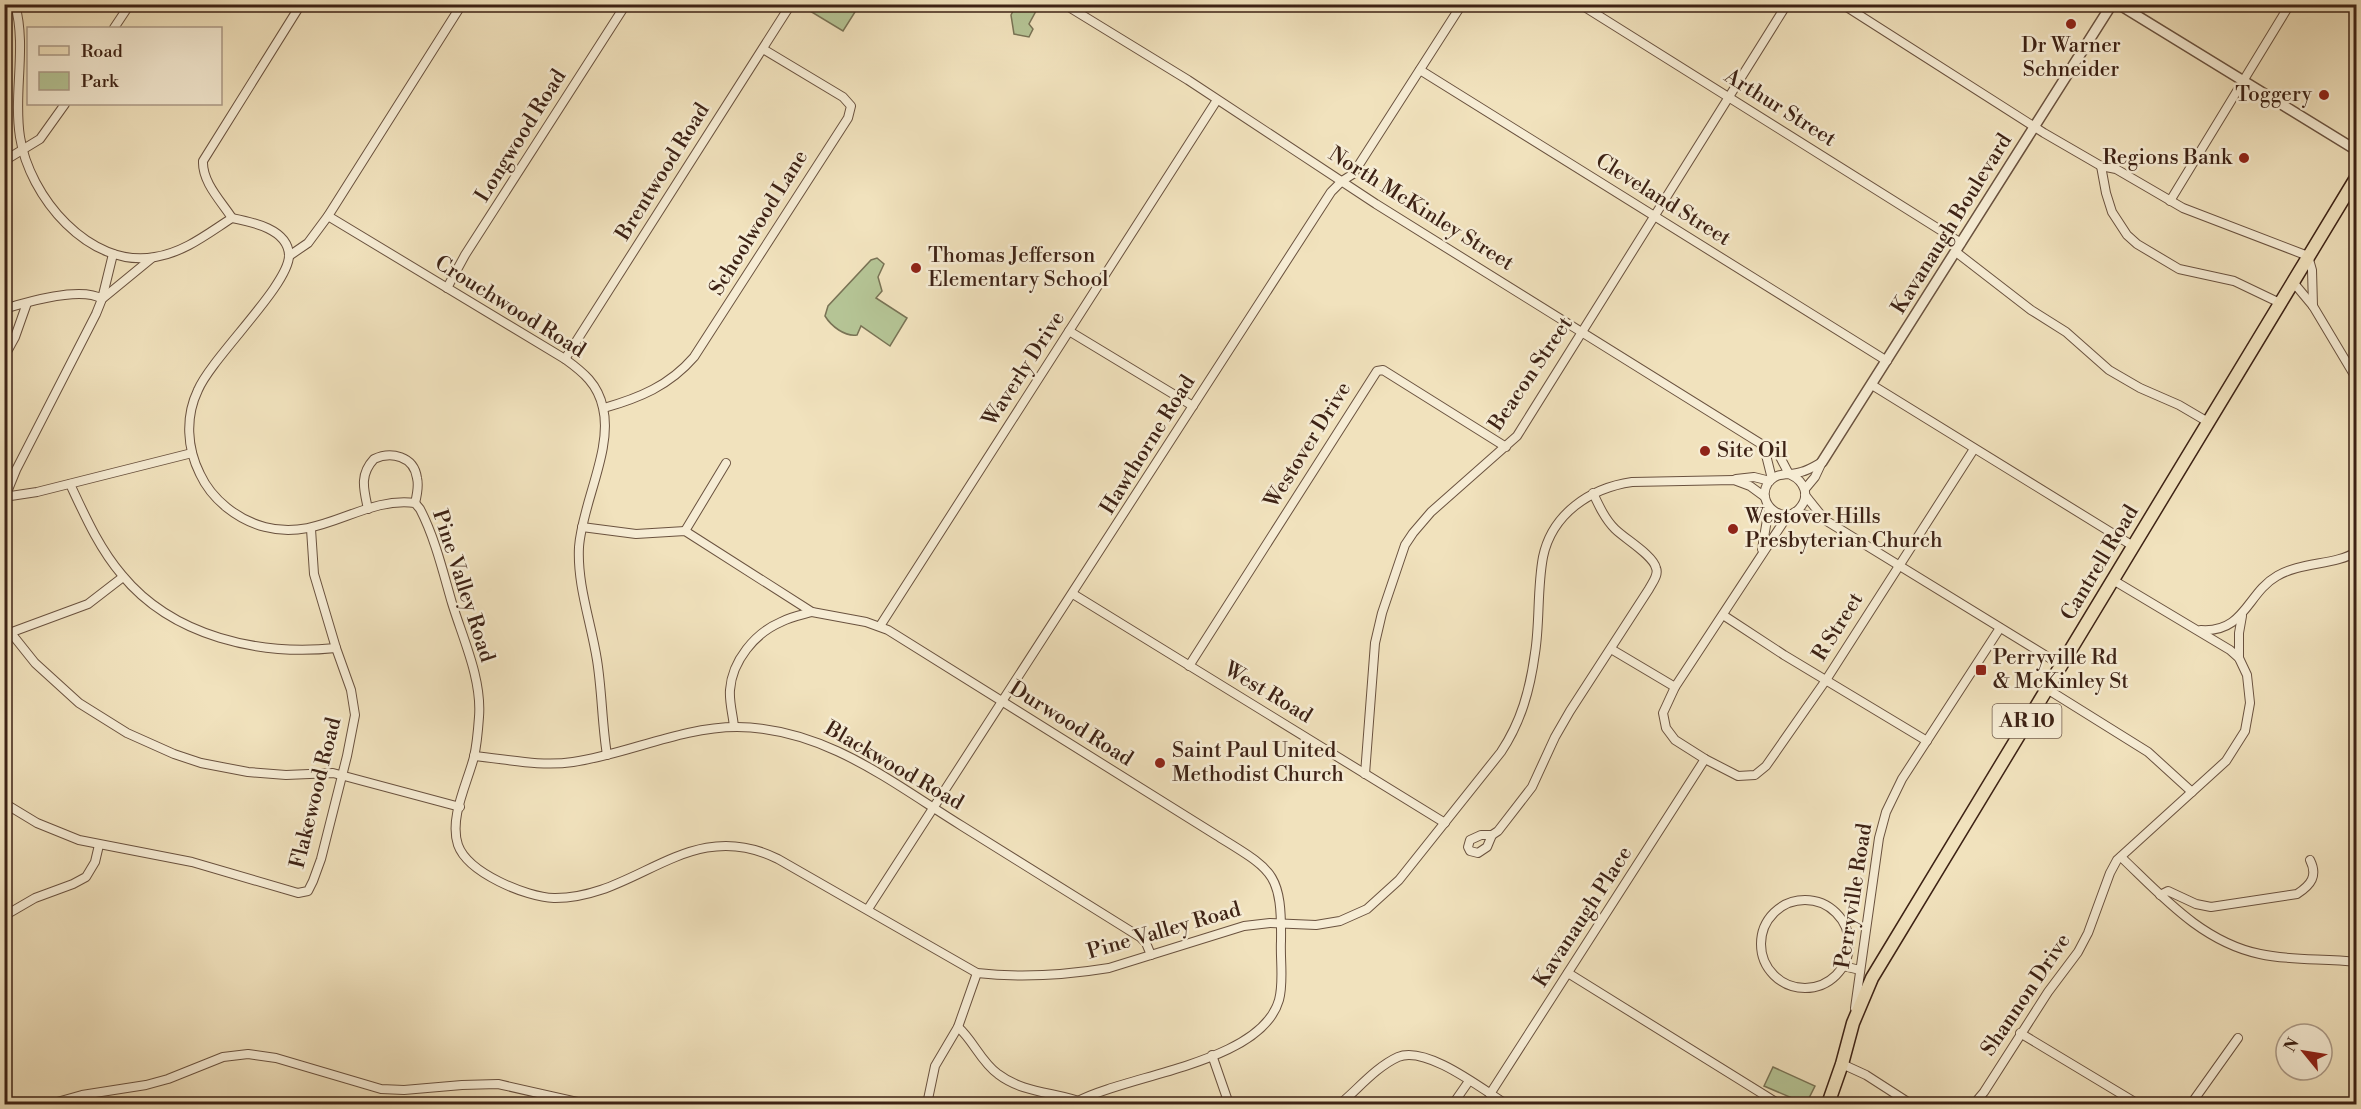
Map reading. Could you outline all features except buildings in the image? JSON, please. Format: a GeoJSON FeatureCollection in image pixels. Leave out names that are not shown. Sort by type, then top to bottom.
{"type":"FeatureCollection","features":[{"type":"Feature","properties":{"kind":"main road","name":"Cantrell Road"},"geometry":{"type":"LineString","coordinates":[[1828,1104],[1853,1023],[1872,978],[2356,178]]}},
{"type":"Feature","properties":{"kind":"street"},"geometry":{"type":"LineString","coordinates":[[15,4],[20,31],[19,130],[23,151],[37,183],[57,214],[77,234],[92,244],[113,254],[152,258]]}},
{"type":"Feature","properties":{"kind":"street"},"geometry":{"type":"LineString","coordinates":[[115,27],[130,4]]}},
{"type":"Feature","properties":{"kind":"street"},"geometry":{"type":"LineString","coordinates":[[301,4],[203,161],[203,172],[207,180],[232,218],[259,224],[271,230],[286,245],[289,256],[306,246],[328,216],[462,4]]}},
{"type":"Feature","properties":{"kind":"street","name":"Longwood Road"},"geometry":{"type":"LineString","coordinates":[[447,288],[465,255],[626,4]]}},
{"type":"Feature","properties":{"kind":"street","name":"Brentwood Road"},"geometry":{"type":"LineString","coordinates":[[565,358],[791,4]]}},
{"type":"Feature","properties":{"kind":"street","name":"North McKinley Street"},"geometry":{"type":"LineString","coordinates":[[1064,4],[1155,59],[1376,204],[1779,455],[1790,474]]}},
{"type":"Feature","properties":{"kind":"street","name":"Hawthorne Road"},"geometry":{"type":"LineString","coordinates":[[868,909],[1331,192],[1353,174],[1462,4]]}},
{"type":"Feature","properties":{"kind":"street","name":"Arthur Street"},"geometry":{"type":"LineString","coordinates":[[1580,4],[1728,97],[1959,248],[2024,305],[2066,332],[2109,370],[2208,422]]}},
{"type":"Feature","properties":{"kind":"street","name":"Beacon Street"},"geometry":{"type":"LineString","coordinates":[[1365,774],[1375,643],[1382,613],[1406,545],[1431,512],[1506,447],[1520,431],[1787,4]]}},
{"type":"Feature","properties":{"kind":"street"},"geometry":{"type":"LineString","coordinates":[[1842,4],[2101,166],[2116,169],[2170,201],[2293,252],[2308,256],[2312,270],[2313,306]]}},
{"type":"Feature","properties":{"kind":"street","name":"Kavanaugh Boulevard"},"geometry":{"type":"LineString","coordinates":[[1822,462],[2112,4]]}},
{"type":"Feature","properties":{"kind":"street"},"geometry":{"type":"LineString","coordinates":[[2118,4],[2356,150]]}},
{"type":"Feature","properties":{"kind":"street"},"geometry":{"type":"LineString","coordinates":[[2170,201],[2290,4]]}},
{"type":"Feature","properties":{"kind":"street","name":"Schoolwood Lane"},"geometry":{"type":"LineString","coordinates":[[604,408],[630,400],[659,387],[694,357],[848,118],[850,106],[843,97],[763,49]]}},
{"type":"Feature","properties":{"kind":"street","name":"Cleveland Street"},"geometry":{"type":"LineString","coordinates":[[1420,70],[1887,361]]}},
{"type":"Feature","properties":{"kind":"street","name":"Waverly Drive"},"geometry":{"type":"LineString","coordinates":[[879,626],[1217,100]]}},
{"type":"Feature","properties":{"kind":"street"},"geometry":{"type":"LineString","coordinates":[[4,161],[40,139],[64,105]]}},
{"type":"Feature","properties":{"kind":"street"},"geometry":{"type":"LineString","coordinates":[[2101,166],[2112,212],[2127,235],[2137,244],[2179,269],[2234,281],[2280,303]]}},
{"type":"Feature","properties":{"kind":"street","name":"Crouchwood Road"},"geometry":{"type":"LineString","coordinates":[[328,216],[565,358],[590,379],[598,393],[604,408],[603,440],[579,547],[580,568],[597,662],[607,755]]}},
{"type":"Feature","properties":{"kind":"street"},"geometry":{"type":"LineString","coordinates":[[102,298],[152,258],[182,249],[232,218]]}},
{"type":"Feature","properties":{"kind":"street"},"geometry":{"type":"LineString","coordinates":[[5,497],[16,470],[96,315],[113,254]]}},
{"type":"Feature","properties":{"kind":"street","name":"Pine Valley Road"},"geometry":{"type":"LineString","coordinates":[[289,256],[282,276],[209,370],[197,391],[189,421],[192,453],[209,489],[240,517],[258,525],[278,530],[311,529],[394,501],[415,503],[424,516],[470,663],[479,701],[474,756],[456,822],[459,846],[469,862],[499,881],[535,895],[562,898],[592,892],[688,852],[721,845],[750,848],[768,854],[868,909],[977,973],[1014,976],[1087,972],[1109,968],[1244,926],[1258,923],[1304,926],[1328,923],[1350,918],[1367,909],[1399,880],[1501,752],[1518,722],[1527,695],[1535,656],[1544,555],[1554,530],[1562,519],[1582,499],[1618,484],[1734,480],[1754,477],[1771,480]]}},
{"type":"Feature","properties":{"kind":"street"},"geometry":{"type":"LineString","coordinates":[[2292,282],[2313,306],[2356,378]]}},
{"type":"Feature","properties":{"kind":"street"},"geometry":{"type":"LineString","coordinates":[[4,309],[79,294],[102,298]]}},
{"type":"Feature","properties":{"kind":"street"},"geometry":{"type":"LineString","coordinates":[[4,357],[15,337],[27,303]]}},
{"type":"Feature","properties":{"kind":"street"},"geometry":{"type":"LineString","coordinates":[[1069,331],[1193,406]]}},
{"type":"Feature","properties":{"kind":"street","name":"Westover Drive"},"geometry":{"type":"LineString","coordinates":[[1189,666],[1377,371],[1383,370],[1506,447]]}},
{"type":"Feature","properties":{"kind":"street"},"geometry":{"type":"LineString","coordinates":[[1872,385],[2133,546]]}},
{"type":"Feature","properties":{"kind":"street"},"geometry":{"type":"LineString","coordinates":[[1760,444],[1766,455],[1771,480]]}},
{"type":"Feature","properties":{"kind":"street","name":"R Street"},"geometry":{"type":"LineString","coordinates":[[1705,759],[1738,776],[1748,777],[1761,771],[1826,680],[1974,448]]}},
{"type":"Feature","properties":{"kind":"street"},"geometry":{"type":"LineString","coordinates":[[5,497],[70,484],[192,453]]}},
{"type":"Feature","properties":{"kind":"street"},"geometry":{"type":"LineString","coordinates":[[368,509],[363,477],[374,459],[392,454],[403,459],[416,471],[418,486],[415,503]]}},
{"type":"Feature","properties":{"kind":"street"},"geometry":{"type":"LineString","coordinates":[[1761,553],[1769,508],[1765,489],[1771,480],[1778,475],[1809,470],[1822,462]]}},
{"type":"Feature","properties":{"kind":"street"},"geometry":{"type":"LineString","coordinates":[[1705,759],[1675,740],[1666,728],[1663,713],[1675,687],[1761,553],[1791,514],[1804,502],[1805,492],[1822,462]]}},
{"type":"Feature","properties":{"kind":"street"},"geometry":{"type":"LineString","coordinates":[[582,527],[636,534],[685,531],[726,463]]}},
{"type":"Feature","properties":{"kind":"street"},"geometry":{"type":"LineString","coordinates":[[1790,474],[1801,482],[1805,492],[1825,520]]}},
{"type":"Feature","properties":{"kind":"street"},"geometry":{"type":"LineString","coordinates":[[1734,480],[1750,486],[1765,497]]}},
{"type":"Feature","properties":{"kind":"street"},"geometry":{"type":"LineString","coordinates":[[70,484],[93,533],[123,577],[168,614],[222,639],[267,649],[336,648]]}},
{"type":"Feature","properties":{"kind":"street"},"geometry":{"type":"LineString","coordinates":[[1492,835],[1498,831],[1532,787],[1560,728],[1649,590],[1657,573],[1656,567],[1647,556],[1614,527],[1593,493]]}},
{"type":"Feature","properties":{"kind":"street"},"geometry":{"type":"LineString","coordinates":[[1769,508],[1781,514],[1825,520],[2061,665]]}},
{"type":"Feature","properties":{"kind":"street","name":"Flakewood Road"},"geometry":{"type":"LineString","coordinates":[[99,845],[192,862],[298,893],[308,891],[314,881],[321,858],[355,715],[351,690],[314,574],[311,529]]}},
{"type":"Feature","properties":{"kind":"street","name":"Durwood Road"},"geometry":{"type":"LineString","coordinates":[[685,531],[812,612],[879,626],[1260,863],[1271,874],[1277,888],[1281,924],[1281,990],[1274,1011],[1264,1026],[1252,1037],[1212,1055],[1096,1092],[1078,1101]]}},
{"type":"Feature","properties":{"kind":"street"},"geometry":{"type":"LineString","coordinates":[[2239,658],[2242,616],[2260,590],[2277,576],[2297,567],[2355,555]]}},
{"type":"Feature","properties":{"kind":"street"},"geometry":{"type":"LineString","coordinates":[[123,577],[88,604],[8,634],[35,663],[79,703],[127,733],[159,748],[201,763],[226,769],[267,774],[333,773],[460,807]]}},
{"type":"Feature","properties":{"kind":"street"},"geometry":{"type":"LineString","coordinates":[[2113,580],[2201,630],[2239,658]]}},
{"type":"Feature","properties":{"kind":"street","name":"West Road"},"geometry":{"type":"LineString","coordinates":[[1073,594],[1445,823]]}},
{"type":"Feature","properties":{"kind":"street"},"geometry":{"type":"LineString","coordinates":[[734,727],[730,689],[735,669],[742,656],[755,640],[772,626],[812,612]]}},
{"type":"Feature","properties":{"kind":"street"},"geometry":{"type":"LineString","coordinates":[[1723,615],[1928,741]]}},
{"type":"Feature","properties":{"kind":"street"},"geometry":{"type":"LineString","coordinates":[[2201,630],[2220,627],[2242,616]]}},
{"type":"Feature","properties":{"kind":"street","name":"Perryville Road"},"geometry":{"type":"LineString","coordinates":[[1853,1023],[1881,829],[1893,795],[2000,628]]}},
{"type":"Feature","properties":{"kind":"street"},"geometry":{"type":"LineString","coordinates":[[1611,649],[1675,687]]}},
{"type":"Feature","properties":{"kind":"street","name":"Shannon Drive"},"geometry":{"type":"LineString","coordinates":[[1974,1104],[2048,992],[2078,952],[2088,933],[2110,873],[2121,857],[2210,778],[2226,761],[2245,731],[2250,712],[2250,689],[2247,675],[2239,658]]}},
{"type":"Feature","properties":{"kind":"street"},"geometry":{"type":"LineString","coordinates":[[2047,689],[2148,752],[2192,792]]}},
{"type":"Feature","properties":{"kind":"street","name":"Blackwood Road"},"geometry":{"type":"LineString","coordinates":[[474,756],[541,764],[573,762],[700,731],[734,727],[775,730],[825,744],[933,808],[1140,937],[1146,943],[1151,955]]}},
{"type":"Feature","properties":{"kind":"street","name":"Kavanaugh Place"},"geometry":{"type":"LineString","coordinates":[[1490,1094],[1705,759]]}},
{"type":"Feature","properties":{"kind":"street"},"geometry":{"type":"LineString","coordinates":[[4,803],[44,827],[99,845],[95,862],[86,877],[35,898],[4,916]]}},
{"type":"Feature","properties":{"kind":"street"},"geometry":{"type":"LineString","coordinates":[[2121,857],[2160,895],[2198,927],[2246,951],[2276,957],[2356,962]]}},
{"type":"Feature","properties":{"kind":"street"},"geometry":{"type":"LineString","coordinates":[[2160,895],[2168,891],[2196,904],[2211,907],[2297,894],[2313,880],[2310,860]]}},
{"type":"Feature","properties":{"kind":"street"},"geometry":{"type":"LineString","coordinates":[[1814,900],[1824,904],[1840,917],[1849,936],[1847,957],[1843,966],[1834,977],[1823,984],[1809,988],[1796,987],[1783,982],[1772,973],[1761,949],[1762,935],[1767,922],[1775,911],[1793,901],[1814,900]]}},
{"type":"Feature","properties":{"kind":"street"},"geometry":{"type":"LineString","coordinates":[[1843,966],[1860,970]]}},
{"type":"Feature","properties":{"kind":"street"},"geometry":{"type":"LineString","coordinates":[[927,1104],[935,1066],[958,1027],[977,973]]}},
{"type":"Feature","properties":{"kind":"street"},"geometry":{"type":"LineString","coordinates":[[1568,973],[1779,1104]]}},
{"type":"Feature","properties":{"kind":"street"},"geometry":{"type":"LineString","coordinates":[[958,1027],[989,1066],[1006,1080],[1028,1089],[1087,1104]]}},
{"type":"Feature","properties":{"kind":"street"},"geometry":{"type":"LineString","coordinates":[[2020,1034],[2138,1104]]}},
{"type":"Feature","properties":{"kind":"street"},"geometry":{"type":"LineString","coordinates":[[2191,1104],[2238,1038]]}},
{"type":"Feature","properties":{"kind":"street"},"geometry":{"type":"LineString","coordinates":[[50,1104],[82,1095],[146,1085],[168,1079],[223,1057],[248,1054],[276,1058],[381,1089],[404,1090],[462,1084],[498,1084],[586,1104]]}},
{"type":"Feature","properties":{"kind":"street"},"geometry":{"type":"LineString","coordinates":[[1212,1055],[1229,1104]]}},
{"type":"Feature","properties":{"kind":"street"},"geometry":{"type":"LineString","coordinates":[[1340,1104],[1385,1065],[1403,1055],[1421,1056],[1431,1060],[1506,1104]]}},
{"type":"Feature","properties":{"kind":"street"},"geometry":{"type":"LineString","coordinates":[[1842,1064],[1866,1075],[1911,1104]]}},
{"type":"Feature","properties":{"kind":"street"},"geometry":{"type":"LineString","coordinates":[[1453,1104],[1469,1081]]}},
{"type":"Feature","properties":{"kind":"green space"},"geometry":{"type":"Polygon","coordinates":[[[800,5],[844,5],[855,12],[843,31],[800,5]]]}},
{"type":"Feature","properties":{"kind":"green space"},"geometry":{"type":"Polygon","coordinates":[[[1016,5],[1026,5],[1036,11],[1029,24],[1033,29],[1029,37],[1014,34],[1011,15],[1016,5]]]}},
{"type":"Feature","properties":{"kind":"green space"},"geometry":{"type":"Polygon","coordinates":[[[877,258],[884,264],[878,277],[882,291],[876,298],[907,318],[890,346],[861,326],[857,335],[843,333],[825,316],[828,306],[871,260],[877,258]]]}},
{"type":"Feature","properties":{"kind":"green space"},"geometry":{"type":"Polygon","coordinates":[[[1773,1067],[1815,1086],[1806,1104],[1764,1086],[1773,1067]]]}},
{"type":"Feature","properties":{"kind":"place","name":"Dr Warner Schneider"},"geometry":{"type":"Point","coordinates":[2071,24]}},
{"type":"Feature","properties":{"kind":"place","name":"Toggery"},"geometry":{"type":"Point","coordinates":[2324,95]}},
{"type":"Feature","properties":{"kind":"place","name":"Regions Bank"},"geometry":{"type":"Point","coordinates":[2244,158]}},
{"type":"Feature","properties":{"kind":"place","name":"Thomas Jefferson Elementary School"},"geometry":{"type":"Point","coordinates":[916,268]}},
{"type":"Feature","properties":{"kind":"place","name":"Site Oil"},"geometry":{"type":"Point","coordinates":[1705,451]}},
{"type":"Feature","properties":{"kind":"place","name":"Westover Hills Presbyterian Church"},"geometry":{"type":"Point","coordinates":[1733,529]}},
{"type":"Feature","properties":{"kind":"place","name":"Perryville Rd & McKinley St"},"geometry":{"type":"Point","coordinates":[1981,670]}},
{"type":"Feature","properties":{"kind":"place","name":"Saint Paul United Methodist Church"},"geometry":{"type":"Point","coordinates":[1160,763]}}]}
